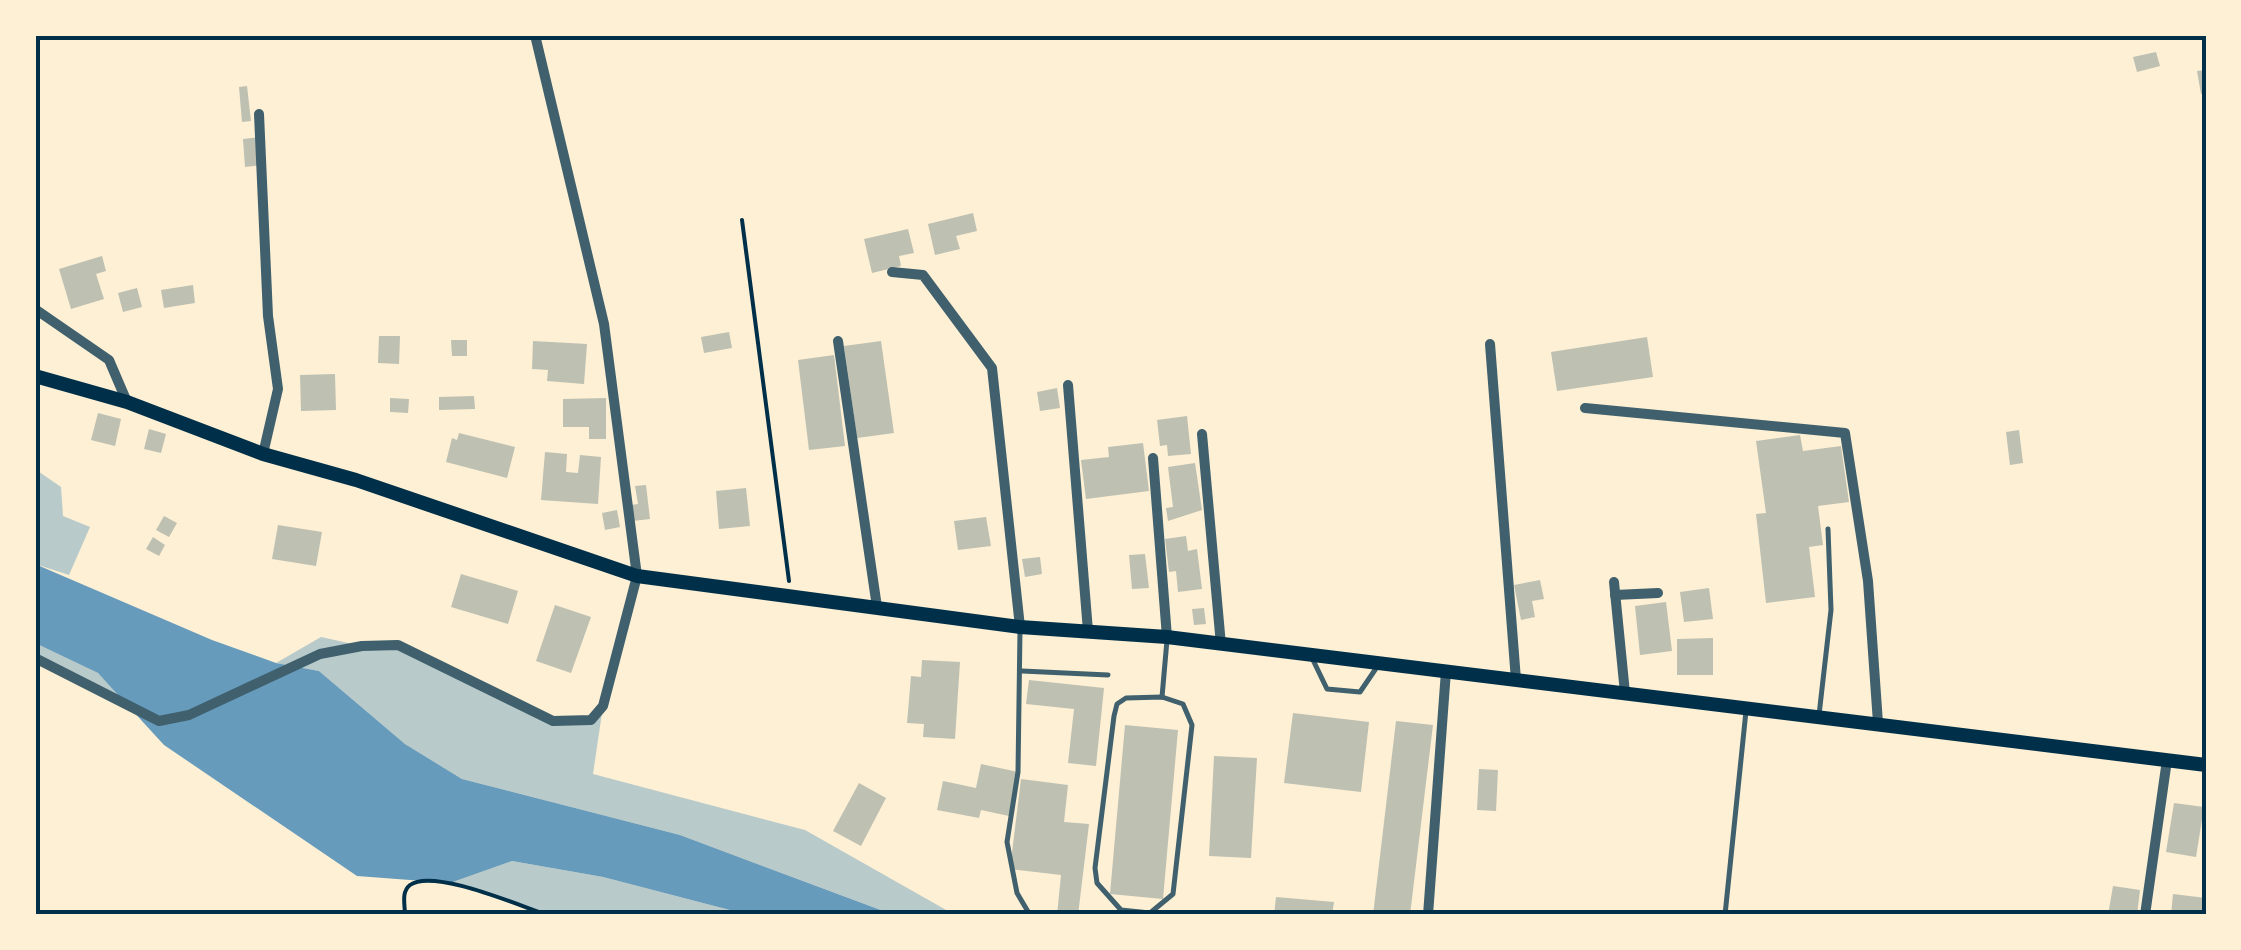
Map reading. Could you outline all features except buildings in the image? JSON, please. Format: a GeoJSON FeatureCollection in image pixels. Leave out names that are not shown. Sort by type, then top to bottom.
{"type":"FeatureCollection","features":[{"type":"Feature","properties":{"kind":"main road"},"geometry":{"type":"LineString","coordinates":[[35,376],[127,402],[263,454],[638,576],[1020,626],[1167,637],[2206,765]]}},
{"type":"Feature","properties":{"kind":"street"},"geometry":{"type":"LineString","coordinates":[[35,658],[159,722],[189,715],[320,654],[362,646],[398,645],[554,721],[576,724],[591,720],[603,706],[638,576],[604,324],[535,35]]}},
{"type":"Feature","properties":{"kind":"street"},"geometry":{"type":"LineString","coordinates":[[259,114],[268,316],[278,389],[263,454]]}},
{"type":"Feature","properties":{"kind":"street"},"geometry":{"type":"LineString","coordinates":[[892,272],[923,275],[990,362],[1020,626]]}},
{"type":"Feature","properties":{"kind":"street"},"geometry":{"type":"LineString","coordinates":[[35,309],[109,360],[127,402]]}},
{"type":"Feature","properties":{"kind":"street"},"geometry":{"type":"LineString","coordinates":[[838,341],[877,607]]}},
{"type":"Feature","properties":{"kind":"street"},"geometry":{"type":"LineString","coordinates":[[1490,344],[1516,680]]}},
{"type":"Feature","properties":{"kind":"street"},"geometry":{"type":"LineString","coordinates":[[1068,385],[1088,631]]}},
{"type":"Feature","properties":{"kind":"street"},"geometry":{"type":"LineString","coordinates":[[1585,408],[1844,433],[1868,581],[1878,723]]}},
{"type":"Feature","properties":{"kind":"street"},"geometry":{"type":"LineString","coordinates":[[1202,434],[1222,645]]}},
{"type":"Feature","properties":{"kind":"street"},"geometry":{"type":"LineString","coordinates":[[1153,458],[1167,637]]}},
{"type":"Feature","properties":{"kind":"street"},"geometry":{"type":"LineString","coordinates":[[1614,582],[1625,693]]}},
{"type":"Feature","properties":{"kind":"street"},"geometry":{"type":"LineString","coordinates":[[1615,595],[1658,593]]}},
{"type":"Feature","properties":{"kind":"street"},"geometry":{"type":"LineString","coordinates":[[1428,915],[1446,671]]}},
{"type":"Feature","properties":{"kind":"street"},"geometry":{"type":"LineString","coordinates":[[2145,915],[2167,760]]}},
{"type":"Feature","properties":{"kind":"lane"},"geometry":{"type":"LineString","coordinates":[[1819,715],[1831,610],[1828,529]]}},
{"type":"Feature","properties":{"kind":"lane"},"geometry":{"type":"LineString","coordinates":[[1020,626],[1018,772],[1007,842],[1016,894],[1030,915]]}},
{"type":"Feature","properties":{"kind":"lane"},"geometry":{"type":"LineString","coordinates":[[1162,697],[1167,637]]}},
{"type":"Feature","properties":{"kind":"lane"},"geometry":{"type":"LineString","coordinates":[[1312,657],[1327,689],[1360,692],[1380,662]]}},
{"type":"Feature","properties":{"kind":"lane"},"geometry":{"type":"LineString","coordinates":[[1022,670],[1108,675]]}},
{"type":"Feature","properties":{"kind":"lane"},"geometry":{"type":"LineString","coordinates":[[1162,697],[1183,704],[1192,725],[1173,894],[1150,913],[1121,910],[1097,882],[1096,868],[1114,716],[1117,704],[1126,698],[1162,697]]}},
{"type":"Feature","properties":{"kind":"lane"},"geometry":{"type":"LineString","coordinates":[[1725,915],[1746,708]]}},
{"type":"Feature","properties":{"kind":"path"},"geometry":{"type":"LineString","coordinates":[[742,220],[791,596]]}},
{"type":"Feature","properties":{"kind":"path"},"geometry":{"type":"LineString","coordinates":[[405,915],[404,892],[411,884],[426,880],[450,883],[547,915]]}},
{"type":"Feature","properties":{"kind":"shaded area"},"geometry":{"type":"Polygon","coordinates":[[[35,469],[61,487],[63,516],[90,527],[69,575],[35,564],[35,469]]]}},
{"type":"Feature","properties":{"kind":"shaded area"},"geometry":{"type":"Polygon","coordinates":[[[321,637],[362,646],[398,645],[554,721],[576,724],[603,706],[593,774],[805,830],[955,915],[894,915],[680,835],[462,779],[405,744],[319,671],[276,663],[321,637]]]}},
{"type":"Feature","properties":{"kind":"shaded area"},"geometry":{"type":"Polygon","coordinates":[[[35,643],[98,673],[130,706],[35,658],[35,643]]]}},
{"type":"Feature","properties":{"kind":"shaded area"},"geometry":{"type":"Polygon","coordinates":[[[512,861],[603,877],[749,915],[547,915],[450,883],[512,861]]]}},
{"type":"Feature","properties":{"kind":"water"},"geometry":{"type":"Polygon","coordinates":[[[35,564],[212,640],[276,663],[319,671],[405,744],[462,779],[680,835],[894,915],[749,915],[603,877],[512,861],[450,883],[357,876],[164,745],[98,673],[35,643],[35,564]]]}}]}
